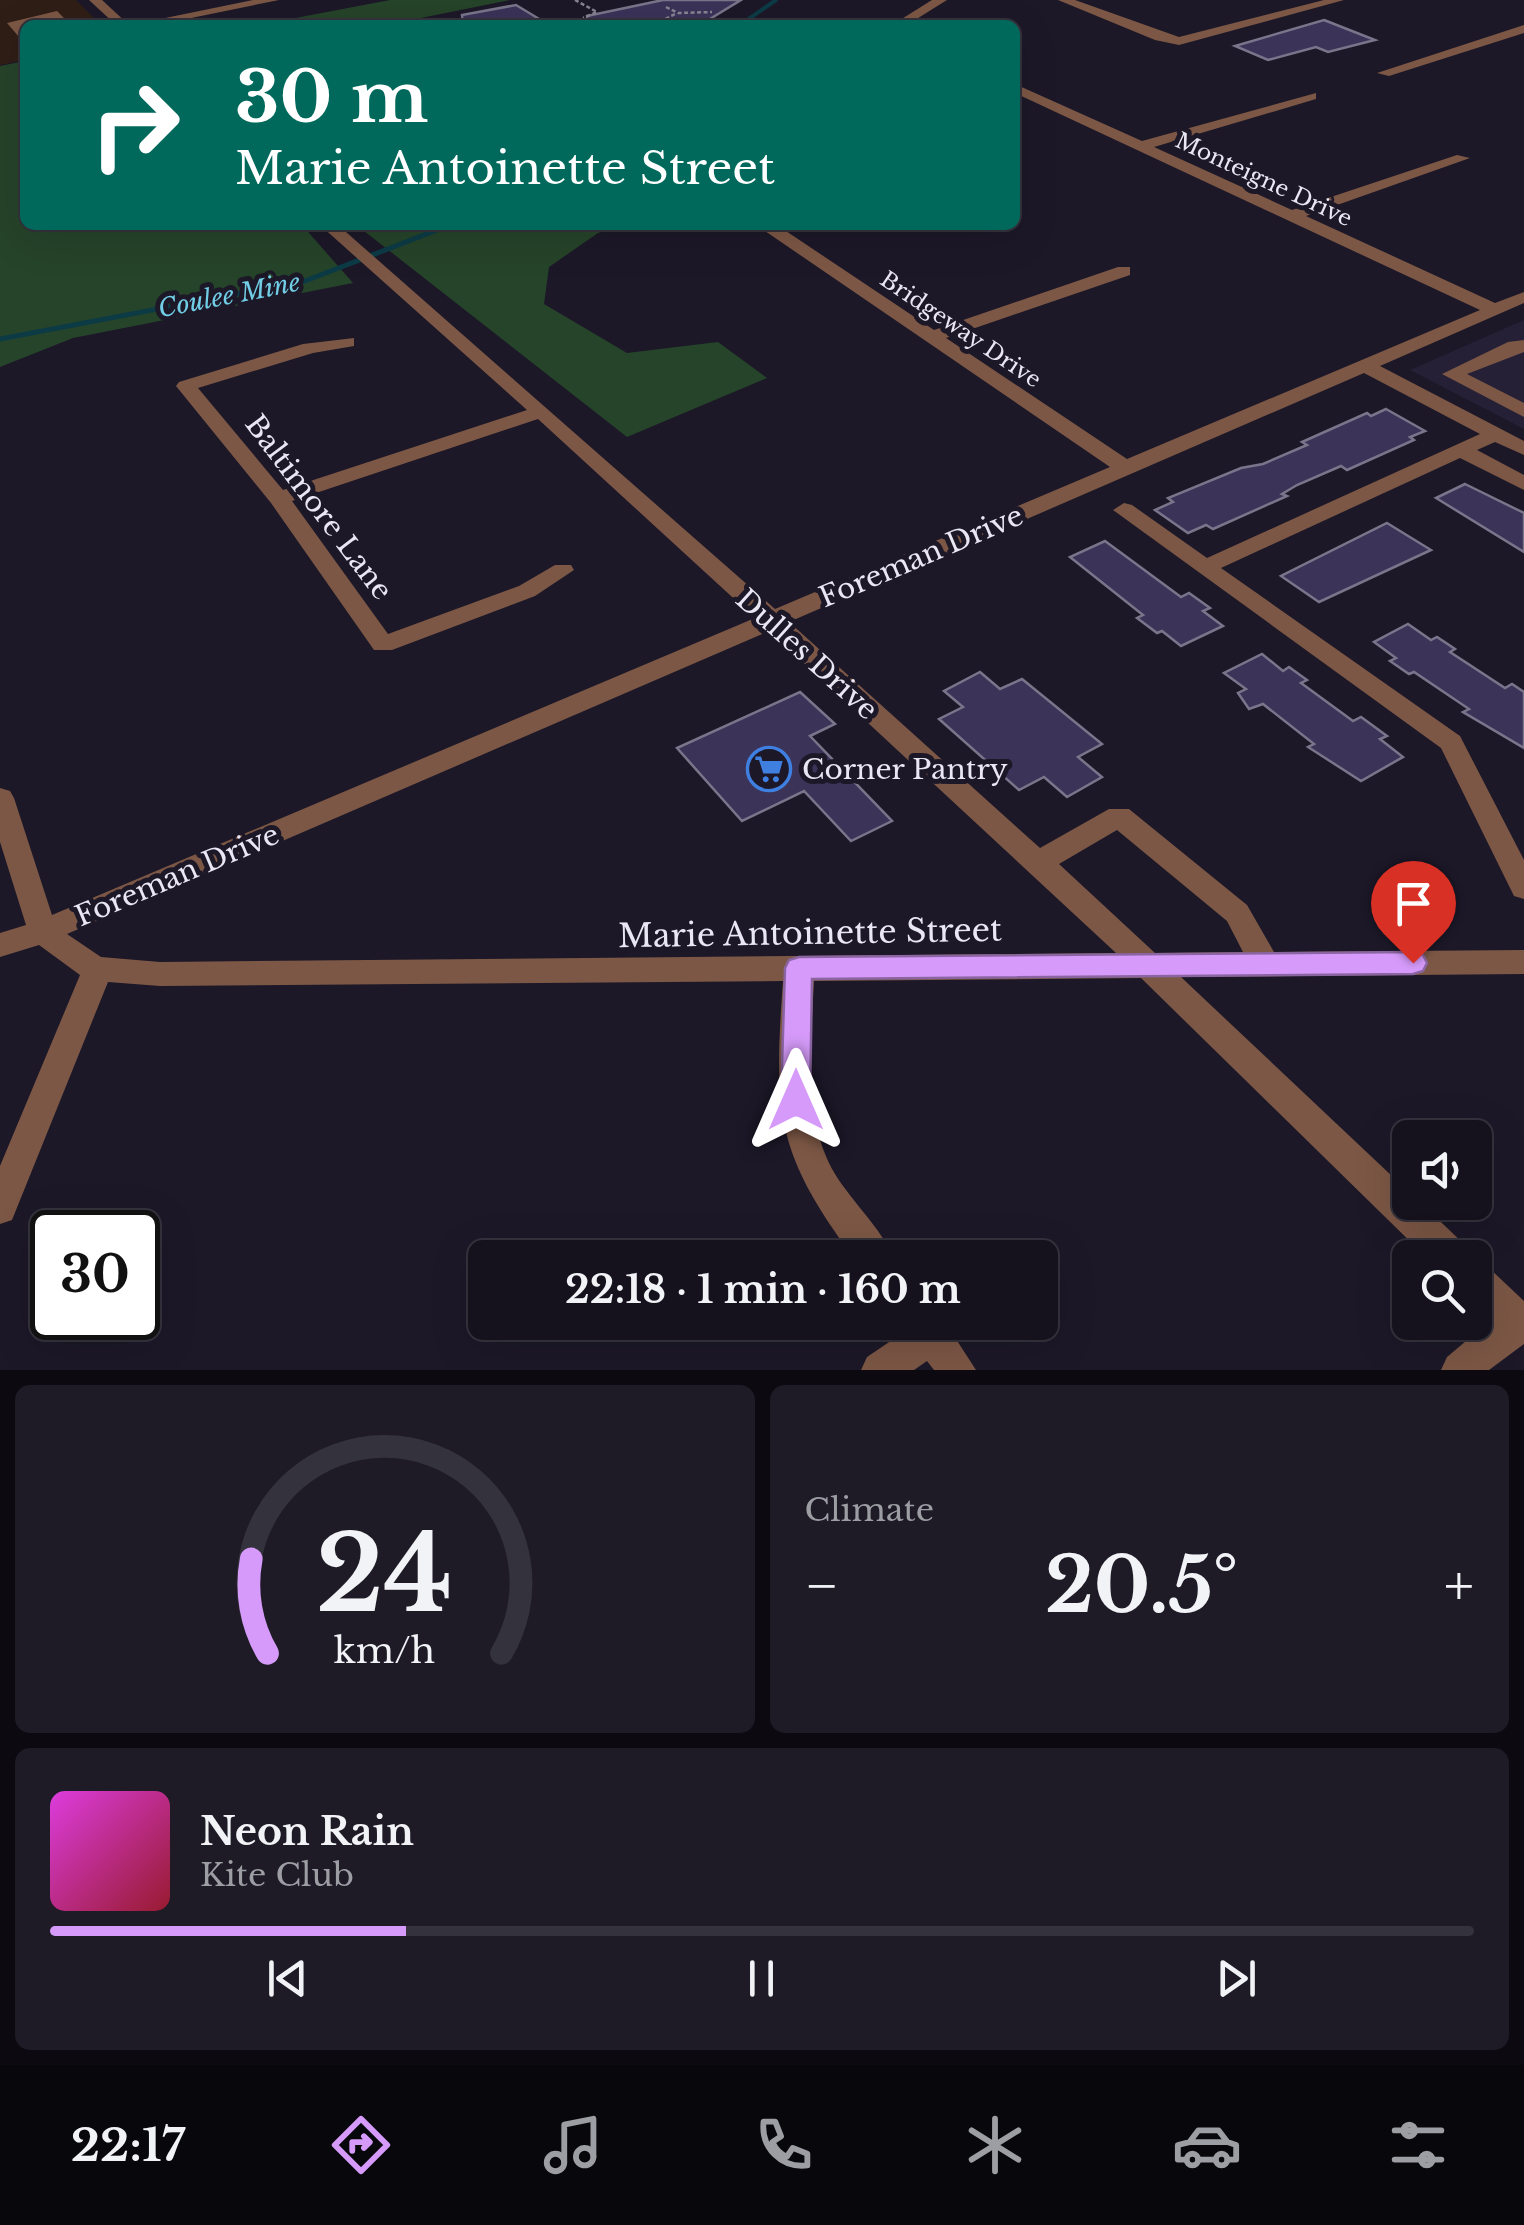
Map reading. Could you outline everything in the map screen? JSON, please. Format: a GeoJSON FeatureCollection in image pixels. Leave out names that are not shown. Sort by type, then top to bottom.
{"type":"FeatureCollection","features":[{"type":"Feature","properties":{"kind":"street"},"geometry":{"type":"LineString","coordinates":[[95,0],[117,20]]}},
{"type":"Feature","properties":{"kind":"street"},"geometry":{"type":"LineString","coordinates":[[164,20],[273,0]]}},
{"type":"Feature","properties":{"kind":"street"},"geometry":{"type":"LineString","coordinates":[[907,20],[941,0]]}},
{"type":"Feature","properties":{"kind":"street"},"geometry":{"type":"LineString","coordinates":[[1064,0],[1159,38],[1179,41],[1338,0]]}},
{"type":"Feature","properties":{"kind":"street"},"geometry":{"type":"LineString","coordinates":[[1276,0],[1303,10]]}},
{"type":"Feature","properties":{"kind":"street"},"geometry":{"type":"LineString","coordinates":[[0,13],[55,3]]}},
{"type":"Feature","properties":{"kind":"street"},"geometry":{"type":"LineString","coordinates":[[29,20],[56,15],[61,20]]}},
{"type":"Feature","properties":{"kind":"street"},"geometry":{"type":"LineString","coordinates":[[1384,72],[1524,30]]}},
{"type":"Feature","properties":{"kind":"street","name":"Monteigne Drive"},"geometry":{"type":"LineString","coordinates":[[1020,90],[1495,310]]}},
{"type":"Feature","properties":{"kind":"street"},"geometry":{"type":"LineString","coordinates":[[1141,146],[1310,96]]}},
{"type":"Feature","properties":{"kind":"street"},"geometry":{"type":"LineString","coordinates":[[1291,216],[1462,158]]}},
{"type":"Feature","properties":{"kind":"street","name":"Dulles Drive"},"geometry":{"type":"LineString","coordinates":[[333,230],[1038,862],[1434,1240]]}},
{"type":"Feature","properties":{"kind":"street","name":"Bridgeway Drive"},"geometry":{"type":"LineString","coordinates":[[780,230],[1126,468]]}},
{"type":"Feature","properties":{"kind":"street"},"geometry":{"type":"LineString","coordinates":[[934,336],[1124,271]]}},
{"type":"Feature","properties":{"kind":"street","name":"Foreman Drive"},"geometry":{"type":"LineString","coordinates":[[0,945],[42,932],[1524,298]]}},
{"type":"Feature","properties":{"kind":"street","name":"Baltimore Lane"},"geometry":{"type":"LineString","coordinates":[[347,342],[310,348],[186,386],[279,498],[383,644],[527,591],[562,570]]}},
{"type":"Feature","properties":{"kind":"street"},"geometry":{"type":"LineString","coordinates":[[1524,346],[1515,346],[1452,374],[1524,411]]}},
{"type":"Feature","properties":{"kind":"street"},"geometry":{"type":"LineString","coordinates":[[1365,366],[1514,440]]}},
{"type":"Feature","properties":{"kind":"street"},"geometry":{"type":"LineString","coordinates":[[279,498],[540,412]]}},
{"type":"Feature","properties":{"kind":"street"},"geometry":{"type":"LineString","coordinates":[[1205,567],[1461,450],[1514,440]]}},
{"type":"Feature","properties":{"kind":"street"},"geometry":{"type":"LineString","coordinates":[[1461,450],[1524,484]]}},
{"type":"Feature","properties":{"kind":"street"},"geometry":{"type":"LineString","coordinates":[[1124,510],[1450,742],[1524,888]]}},
{"type":"Feature","properties":{"kind":"street"},"geometry":{"type":"LineString","coordinates":[[0,798],[42,932]]}},
{"type":"Feature","properties":{"kind":"street"},"geometry":{"type":"LineString","coordinates":[[1038,862],[1119,816],[1238,913],[1265,964]]}},
{"type":"Feature","properties":{"kind":"street","name":"Foreman Drive"},"geometry":{"type":"LineString","coordinates":[[42,932],[80,961],[98,968]]}},
{"type":"Feature","properties":{"kind":"street","name":"Marie Antoinette Street"},"geometry":{"type":"LineString","coordinates":[[98,968],[180,974],[1524,962]]}},
{"type":"Feature","properties":{"kind":"street"},"geometry":{"type":"LineString","coordinates":[[0,1208],[98,968]]}},
{"type":"Feature","properties":{"kind":"street"},"geometry":{"type":"LineString","coordinates":[[799,968],[796,1100],[801,1134],[823,1184],[863,1240]]}},
{"type":"Feature","properties":{"kind":"street"},"geometry":{"type":"LineString","coordinates":[[1460,1370],[1521,1324],[1492,1296]]}},
{"type":"Feature","properties":{"kind":"street"},"geometry":{"type":"LineString","coordinates":[[880,1370],[914,1340]]}},
{"type":"Feature","properties":{"kind":"street"},"geometry":{"type":"LineString","coordinates":[[935,1340],[957,1370]]}},
{"type":"Feature","properties":{"kind":"path"},"geometry":{"type":"LineString","coordinates":[[574,0],[597,12],[583,18]]}},
{"type":"Feature","properties":{"kind":"path"},"geometry":{"type":"LineString","coordinates":[[666,7],[678,13]]}},
{"type":"Feature","properties":{"kind":"path"},"geometry":{"type":"LineString","coordinates":[[663,20],[678,13],[712,12]]}},
{"type":"Feature","properties":{"kind":"shaded area"},"geometry":{"type":"Polygon","coordinates":[[[0,0],[76,0],[96,20],[20,20],[20,61],[0,65],[0,0]]]}},
{"type":"Feature","properties":{"kind":"shaded area"},"geometry":{"type":"Polygon","coordinates":[[[1524,320],[1524,429],[1410,370],[1524,320]]]}},
{"type":"Feature","properties":{"kind":"green space"},"geometry":{"type":"Polygon","coordinates":[[[390,0],[510,0],[411,20],[285,20],[390,0]]]}},
{"type":"Feature","properties":{"kind":"green space"},"geometry":{"type":"Polygon","coordinates":[[[20,62],[20,230],[306,230],[353,283],[73,338],[0,367],[0,66],[20,62]]]}},
{"type":"Feature","properties":{"kind":"green space"},"geometry":{"type":"Polygon","coordinates":[[[363,230],[608,230],[549,267],[544,304],[627,353],[718,342],[767,378],[627,437],[363,230]]]}},
{"type":"Feature","properties":{"kind":"building"},"geometry":{"type":"Polygon","coordinates":[[[663,0],[741,0],[708,20],[587,20],[587,16],[663,0]]]}},
{"type":"Feature","properties":{"kind":"building"},"geometry":{"type":"Polygon","coordinates":[[[516,5],[541,20],[462,20],[462,15],[516,5]]]}},
{"type":"Feature","properties":{"kind":"building"},"geometry":{"type":"Polygon","coordinates":[[[1324,20],[1375,40],[1328,52],[1316,47],[1268,60],[1235,46],[1324,20]]]}},
{"type":"Feature","properties":{"kind":"building"},"geometry":{"type":"Polygon","coordinates":[[[1386,409],[1425,431],[1410,437],[1414,440],[1347,470],[1341,466],[1297,485],[1282,494],[1287,496],[1213,529],[1206,525],[1188,533],[1155,510],[1173,502],[1168,498],[1241,468],[1263,464],[1307,445],[1302,442],[1367,413],[1371,416],[1386,409]]]}},
{"type":"Feature","properties":{"kind":"building"},"geometry":{"type":"Polygon","coordinates":[[[1465,484],[1524,513],[1524,552],[1436,498],[1465,484]]]}},
{"type":"Feature","properties":{"kind":"building"},"geometry":{"type":"Polygon","coordinates":[[[1387,523],[1431,550],[1319,602],[1281,576],[1387,523]]]}},
{"type":"Feature","properties":{"kind":"building"},"geometry":{"type":"Polygon","coordinates":[[[1105,541],[1181,597],[1189,593],[1210,608],[1203,611],[1223,626],[1181,646],[1162,631],[1157,633],[1137,618],[1143,615],[1070,557],[1105,541]]]}},
{"type":"Feature","properties":{"kind":"building"},"geometry":{"type":"Polygon","coordinates":[[[1408,624],[1431,640],[1437,637],[1455,649],[1450,652],[1505,688],[1512,684],[1524,692],[1524,748],[1463,712],[1469,709],[1414,672],[1409,674],[1390,661],[1396,658],[1374,642],[1408,624]]]}},
{"type":"Feature","properties":{"kind":"building"},"geometry":{"type":"Polygon","coordinates":[[[1262,654],[1283,671],[1289,667],[1307,680],[1301,683],[1353,721],[1361,717],[1387,736],[1380,739],[1403,757],[1361,781],[1308,747],[1314,744],[1263,704],[1249,709],[1238,693],[1246,689],[1224,673],[1262,654]]]}},
{"type":"Feature","properties":{"kind":"building"},"geometry":{"type":"Polygon","coordinates":[[[980,672],[1000,689],[1022,679],[1102,744],[1078,757],[1102,777],[1067,797],[1044,777],[1019,790],[939,719],[963,707],[944,691],[980,672]]]}},
{"type":"Feature","properties":{"kind":"building","name":"Corner Pantry"},"geometry":{"type":"Polygon","coordinates":[[[800,692],[835,724],[810,736],[892,821],[851,841],[804,791],[742,821],[677,748],[800,692]]]}},
{"type":"Feature","properties":{"kind":"waterway","name":"Coulee Mine"},"geometry":{"type":"LineString","coordinates":[[747,20],[776,0]]}},
{"type":"Feature","properties":{"kind":"waterway","name":"Coulee Mine"},"geometry":{"type":"LineString","coordinates":[[0,339],[305,281],[437,230]]}},
{"type":"Feature","properties":{"kind":"place","name":"Corner Pantry"},"geometry":{"type":"Point","coordinates":[769,769]}},
{"type":"Feature","properties":{"kind":"route"},"geometry":{"type":"LineString","coordinates":[[796,1100],[799,968],[1413,963]]}}]}
